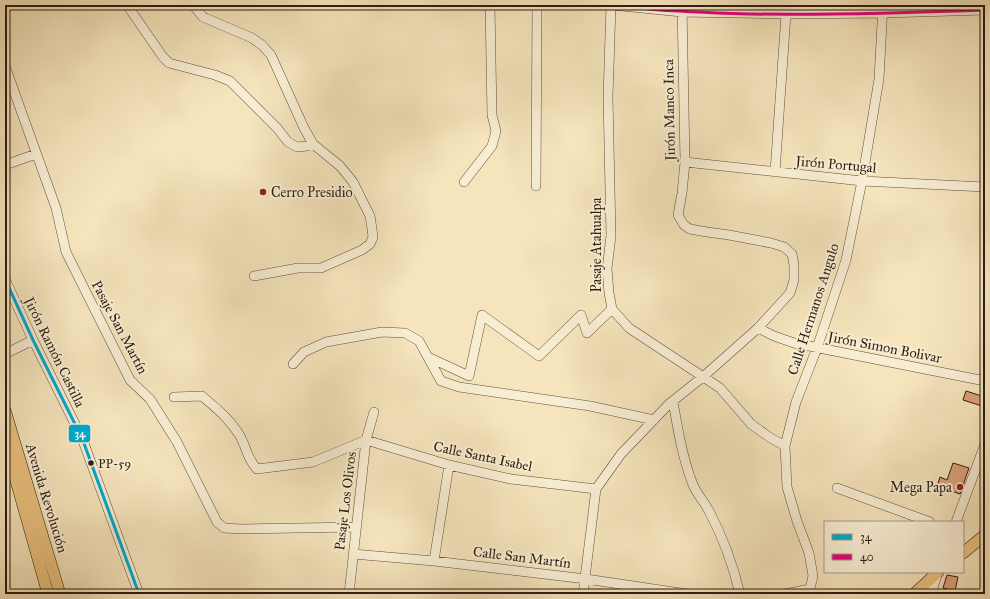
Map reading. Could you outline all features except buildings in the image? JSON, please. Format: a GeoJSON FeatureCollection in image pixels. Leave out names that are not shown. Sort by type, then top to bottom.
{"type":"FeatureCollection","features":[{"type":"Feature","properties":{"kind":"main road","name":"Avenida Revolución"},"geometry":{"type":"LineString","coordinates":[[5,410],[60,594]]}},
{"type":"Feature","properties":{"kind":"main road","name":"Avenida Revolución"},"geometry":{"type":"LineString","coordinates":[[5,442],[8,462],[48,594]]}},
{"type":"Feature","properties":{"kind":"main road"},"geometry":{"type":"LineString","coordinates":[[966,547],[985,535]]}},
{"type":"Feature","properties":{"kind":"main road"},"geometry":{"type":"LineString","coordinates":[[914,594],[937,573]]}},
{"type":"Feature","properties":{"kind":"street"},"geometry":{"type":"LineString","coordinates":[[127,5],[163,57],[169,63],[209,73],[230,81],[277,128],[288,142],[297,147],[313,144]]}},
{"type":"Feature","properties":{"kind":"street"},"geometry":{"type":"LineString","coordinates":[[193,5],[203,17],[252,38],[262,45],[271,55],[313,144],[340,166],[353,182],[370,216],[372,233],[370,244],[362,250],[320,268],[298,268],[254,276]]}},
{"type":"Feature","properties":{"kind":"street"},"geometry":{"type":"LineString","coordinates":[[464,182],[492,146],[496,131],[492,115],[490,5]]}},
{"type":"Feature","properties":{"kind":"street"},"geometry":{"type":"LineString","coordinates":[[536,186],[537,5]]}},
{"type":"Feature","properties":{"kind":"street"},"geometry":{"type":"LineString","coordinates":[[612,5],[786,14],[883,9],[985,10]]}},
{"type":"Feature","properties":{"kind":"street","name":"Pasaje Atahualpa"},"geometry":{"type":"LineString","coordinates":[[612,5],[608,97],[610,236],[607,269],[612,309],[629,328],[704,376],[720,388],[751,424],[769,437],[786,446]]}},
{"type":"Feature","properties":{"kind":"street","name":"Jirón Manco Inca"},"geometry":{"type":"LineString","coordinates":[[682,9],[685,162],[678,215],[684,225],[690,229],[771,242],[784,246],[792,254],[794,280],[790,293],[758,328]]}},
{"type":"Feature","properties":{"kind":"street","name":"Calle Hermanos Angulo"},"geometry":{"type":"LineString","coordinates":[[811,591],[813,576],[809,553],[797,521],[787,487],[786,446],[796,402],[817,348],[846,260],[862,181],[879,79],[883,9]]}},
{"type":"Feature","properties":{"kind":"street"},"geometry":{"type":"LineString","coordinates":[[775,172],[786,14]]}},
{"type":"Feature","properties":{"kind":"street","name":"Pasaje San Martín"},"geometry":{"type":"LineString","coordinates":[[5,66],[56,208],[66,252],[130,380],[150,399],[177,442],[217,522],[224,528],[241,529],[356,527]]}},
{"type":"Feature","properties":{"kind":"street"},"geometry":{"type":"LineString","coordinates":[[5,165],[36,154]]}},
{"type":"Feature","properties":{"kind":"street","name":"Jirón Portugal"},"geometry":{"type":"LineString","coordinates":[[685,162],[862,181],[985,187]]}},
{"type":"Feature","properties":{"kind":"street","name":"Jirón Ramón Castilla"},"geometry":{"type":"LineString","coordinates":[[5,279],[33,340],[82,438],[139,594]]}},
{"type":"Feature","properties":{"kind":"street"},"geometry":{"type":"LineString","coordinates":[[427,357],[469,376],[482,315],[539,356],[581,315],[587,333],[612,309]]}},
{"type":"Feature","properties":{"kind":"street"},"geometry":{"type":"LineString","coordinates":[[583,594],[596,489],[621,454],[654,420],[758,328]]}},
{"type":"Feature","properties":{"kind":"street","name":"Jirón Simon Bolivar"},"geometry":{"type":"LineString","coordinates":[[758,328],[774,336],[817,348],[985,381]]}},
{"type":"Feature","properties":{"kind":"street"},"geometry":{"type":"LineString","coordinates":[[293,364],[304,352],[326,342],[382,332],[405,333],[419,341],[441,381],[459,387],[590,406],[654,420]]}},
{"type":"Feature","properties":{"kind":"street"},"geometry":{"type":"LineString","coordinates":[[5,354],[33,340]]}},
{"type":"Feature","properties":{"kind":"street"},"geometry":{"type":"LineString","coordinates":[[174,397],[202,396],[226,416],[241,437],[250,461],[256,469],[313,462],[366,440]]}},
{"type":"Feature","properties":{"kind":"street"},"geometry":{"type":"LineString","coordinates":[[673,402],[684,457],[692,484],[708,508],[716,524],[733,567],[740,594]]}},
{"type":"Feature","properties":{"kind":"street","name":"Pasaje Los Olivos"},"geometry":{"type":"LineString","coordinates":[[349,594],[366,440],[374,412]]}},
{"type":"Feature","properties":{"kind":"street","name":"Calle Santa Isabel"},"geometry":{"type":"LineString","coordinates":[[366,440],[449,465],[511,478],[596,489]]}},
{"type":"Feature","properties":{"kind":"street"},"geometry":{"type":"LineString","coordinates":[[956,521],[985,444]]}},
{"type":"Feature","properties":{"kind":"street"},"geometry":{"type":"LineString","coordinates":[[434,561],[449,465]]}},
{"type":"Feature","properties":{"kind":"street"},"geometry":{"type":"LineString","coordinates":[[837,488],[927,521]]}},
{"type":"Feature","properties":{"kind":"street","name":"Calle San Martín"},"geometry":{"type":"LineString","coordinates":[[353,554],[434,561],[586,579],[687,594]]}},
{"type":"Feature","properties":{"kind":"street"},"geometry":{"type":"LineString","coordinates":[[931,594],[938,573]]}},
{"type":"Feature","properties":{"kind":"street"},"geometry":{"type":"LineString","coordinates":[[785,594],[811,591]]}},
{"type":"Feature","properties":{"kind":"transit line","name":"40"},"geometry":{"type":"LineString","coordinates":[[648,9],[751,14],[868,14],[985,10]]}},
{"type":"Feature","properties":{"kind":"transit line","name":"34"},"geometry":{"type":"LineString","coordinates":[[5,279],[33,340],[82,438],[139,594]]}},
{"type":"Feature","properties":{"kind":"place","name":"Cerro Presidio"},"geometry":{"type":"Point","coordinates":[263,192]}},
{"type":"Feature","properties":{"kind":"place","name":"PP-59"},"geometry":{"type":"Point","coordinates":[91,463]}},
{"type":"Feature","properties":{"kind":"place","name":"Mega Papa"},"geometry":{"type":"Point","coordinates":[960,487]}}]}
